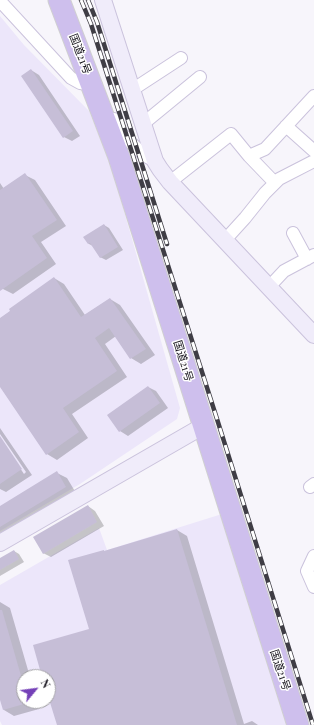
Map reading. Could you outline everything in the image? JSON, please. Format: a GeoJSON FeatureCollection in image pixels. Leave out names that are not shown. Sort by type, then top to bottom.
{"type":"FeatureCollection","features":[{"type":"Feature","properties":{"kind":"highway","name":"国道21号"},"geometry":{"type":"LineString","coordinates":[[59,0],[119,157],[298,725]]}},
{"type":"Feature","properties":{"kind":"street"},"geometry":{"type":"LineString","coordinates":[[103,0],[144,123],[155,161],[170,182],[314,335]]}},
{"type":"Feature","properties":{"kind":"street"},"geometry":{"type":"LineString","coordinates":[[0,1],[71,78],[80,84],[98,86],[101,88],[118,129],[145,156],[155,161]]}},
{"type":"Feature","properties":{"kind":"street"},"geometry":{"type":"LineString","coordinates":[[132,90],[181,58]]}},
{"type":"Feature","properties":{"kind":"street"},"geometry":{"type":"LineString","coordinates":[[144,123],[200,77]]}},
{"type":"Feature","properties":{"kind":"street"},"geometry":{"type":"LineString","coordinates":[[250,156],[265,149],[314,96]]}},
{"type":"Feature","properties":{"kind":"street"},"geometry":{"type":"LineString","coordinates":[[286,126],[314,151]]}},
{"type":"Feature","properties":{"kind":"street"},"geometry":{"type":"LineString","coordinates":[[170,182],[231,134],[275,183]]}},
{"type":"Feature","properties":{"kind":"street"},"geometry":{"type":"LineString","coordinates":[[225,240],[246,218],[265,193],[279,179],[314,161]]}},
{"type":"Feature","properties":{"kind":"street"},"geometry":{"type":"LineString","coordinates":[[269,286],[284,271],[310,257],[293,233]]}},
{"type":"Feature","properties":{"kind":"street"},"geometry":{"type":"LineString","coordinates":[[0,543],[203,426]]}},
{"type":"Feature","properties":{"kind":"street"},"geometry":{"type":"LineString","coordinates":[[314,556],[307,571],[314,586]]}},
{"type":"Feature","properties":{"kind":"shaded area"},"geometry":{"type":"Polygon","coordinates":[[[0,16],[24,45],[89,111],[111,165],[180,408],[177,419],[80,484],[0,531],[0,16]]]}},
{"type":"Feature","properties":{"kind":"shaded area"},"geometry":{"type":"Polygon","coordinates":[[[222,514],[290,725],[2,725],[0,721],[0,585],[99,528],[107,550],[222,514]]]}},
{"type":"Feature","properties":{"kind":"building"},"geometry":{"type":"Polygon","coordinates":[[[31,69],[73,131],[63,138],[21,76],[31,69]]]}},
{"type":"Feature","properties":{"kind":"building"},"geometry":{"type":"Polygon","coordinates":[[[25,173],[57,220],[32,236],[47,258],[0,291],[0,190],[25,173]]]}},
{"type":"Feature","properties":{"kind":"building"},"geometry":{"type":"Polygon","coordinates":[[[104,224],[118,247],[100,258],[90,243],[88,244],[83,237],[104,224]]]}},
{"type":"Feature","properties":{"kind":"building"},"geometry":{"type":"Polygon","coordinates":[[[54,277],[81,317],[110,298],[146,349],[130,359],[109,328],[95,338],[117,371],[63,408],[79,432],[46,455],[0,387],[0,318],[10,311],[9,309],[54,277]]]}},
{"type":"Feature","properties":{"kind":"building"},"geometry":{"type":"Polygon","coordinates":[[[148,386],[160,403],[119,432],[107,415],[148,386]]]}},
{"type":"Feature","properties":{"kind":"building"},"geometry":{"type":"Polygon","coordinates":[[[0,436],[22,469],[0,484],[0,436]]]}},
{"type":"Feature","properties":{"kind":"building"},"geometry":{"type":"Polygon","coordinates":[[[57,471],[66,487],[0,527],[0,506],[57,471]]]}},
{"type":"Feature","properties":{"kind":"building"},"geometry":{"type":"Polygon","coordinates":[[[88,505],[97,522],[43,554],[33,537],[88,505]]]}},
{"type":"Feature","properties":{"kind":"building"},"geometry":{"type":"Polygon","coordinates":[[[177,529],[237,725],[57,725],[52,709],[56,709],[56,669],[40,669],[33,645],[89,629],[68,560],[177,529]]]}},
{"type":"Feature","properties":{"kind":"building"},"geometry":{"type":"Polygon","coordinates":[[[14,550],[19,559],[0,570],[0,558],[14,550]]]}},
{"type":"Feature","properties":{"kind":"building"},"geometry":{"type":"Polygon","coordinates":[[[0,610],[2,610],[19,669],[16,669],[16,706],[3,710],[0,700],[0,610]]]}},
{"type":"Feature","properties":{"kind":"railway"},"geometry":{"type":"LineString","coordinates":[[81,0],[91,24],[313,725]]}},
{"type":"Feature","properties":{"kind":"railway"},"geometry":{"type":"LineString","coordinates":[[88,0],[97,22],[167,244]]}}]}
